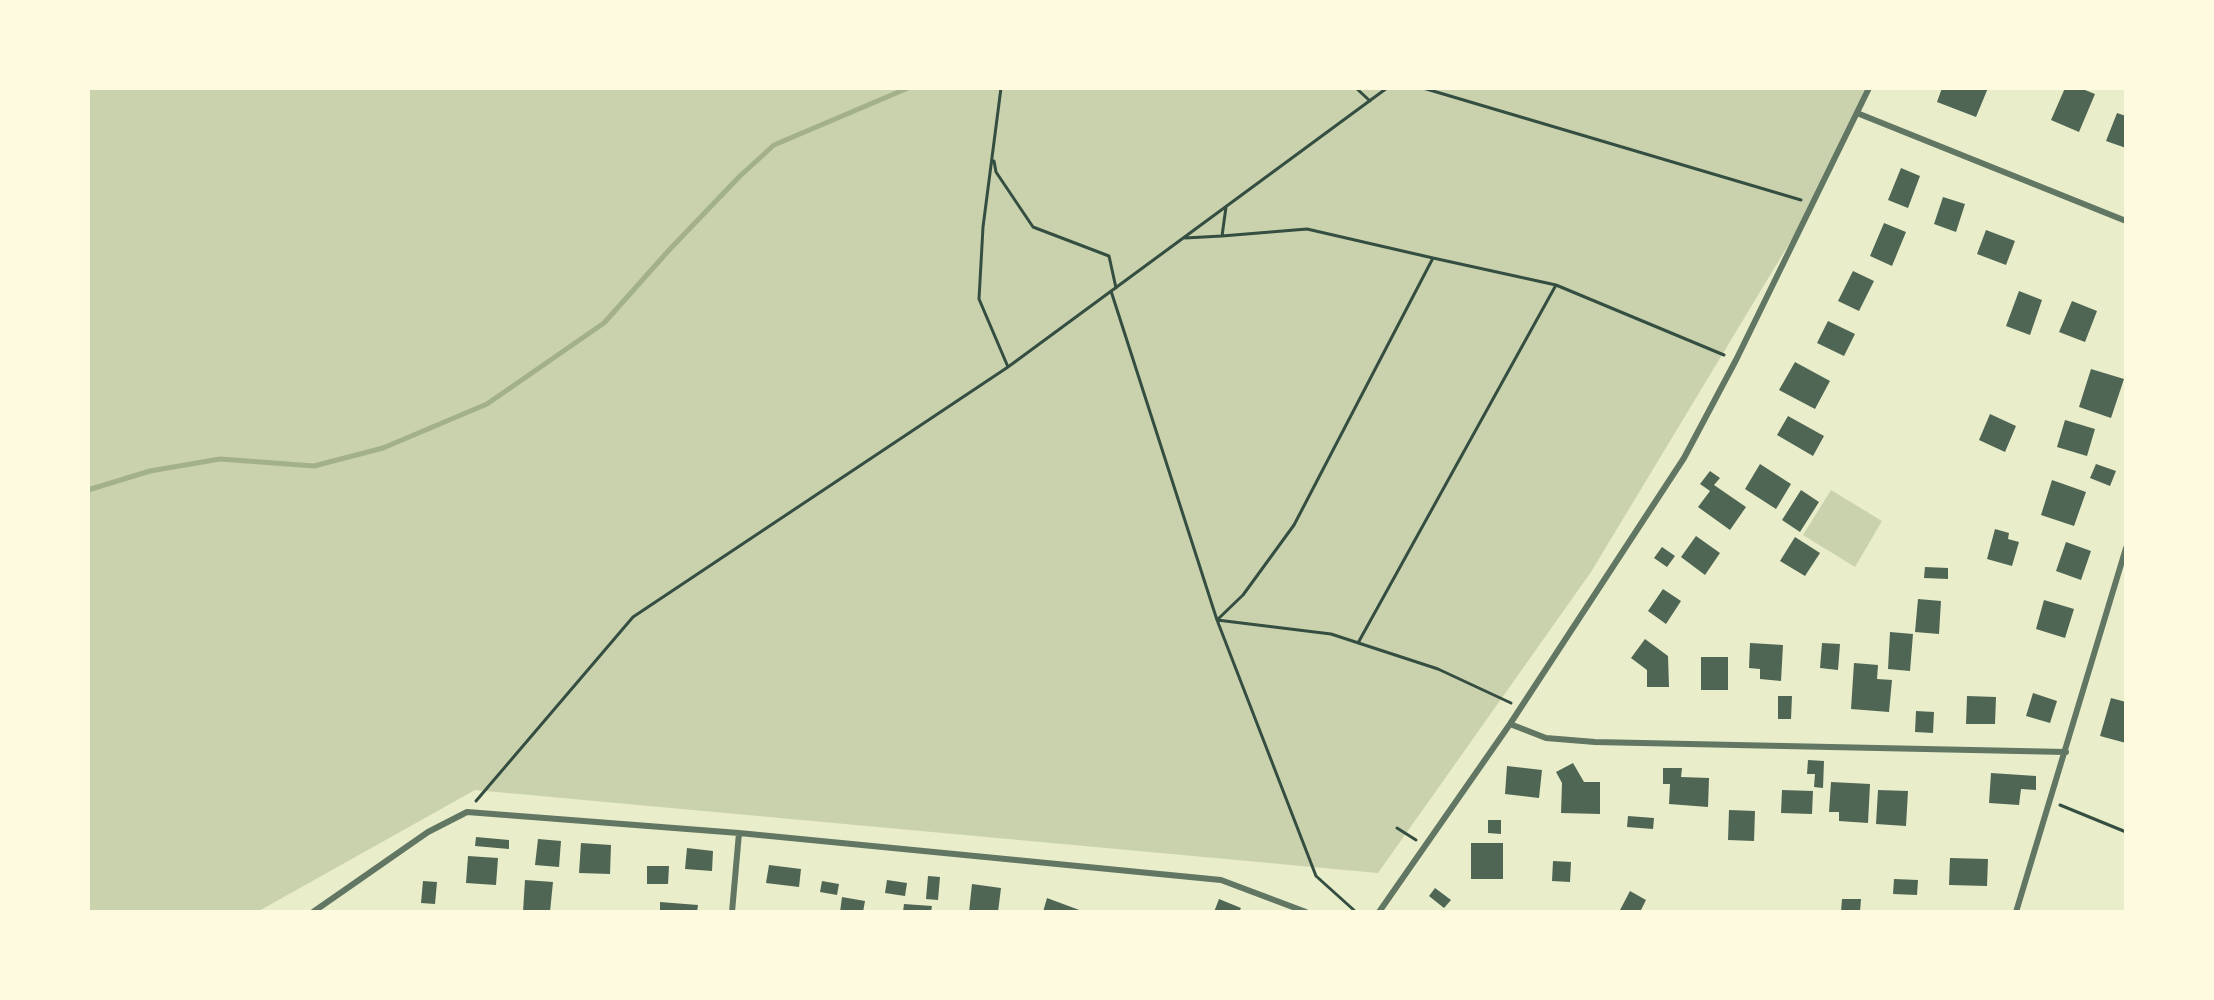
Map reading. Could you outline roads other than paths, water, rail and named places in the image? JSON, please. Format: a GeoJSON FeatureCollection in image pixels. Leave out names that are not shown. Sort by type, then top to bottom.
{"type":"FeatureCollection","features":[{"type":"Feature","properties":{"kind":"street"},"geometry":{"type":"LineString","coordinates":[[1379,912],[1423,845],[1510,724],[1684,458],[1736,360],[1869,88]]}},
{"type":"Feature","properties":{"kind":"street"},"geometry":{"type":"LineString","coordinates":[[1857,113],[2126,221]]}},
{"type":"Feature","properties":{"kind":"street"},"geometry":{"type":"LineString","coordinates":[[2016,912],[2126,548]]}},
{"type":"Feature","properties":{"kind":"street"},"geometry":{"type":"LineString","coordinates":[[1510,724],[1546,738],[1594,742],[2066,752]]}},
{"type":"Feature","properties":{"kind":"street"},"geometry":{"type":"LineString","coordinates":[[313,912],[323,910],[428,832],[467,812],[739,833],[1221,880],[1306,912]]}},
{"type":"Feature","properties":{"kind":"street"},"geometry":{"type":"LineString","coordinates":[[732,912],[739,833]]}},
{"type":"Feature","properties":{"kind":"waterway"},"geometry":{"type":"LineString","coordinates":[[88,490],[150,471],[220,459],[314,466],[383,448],[487,404],[604,323],[670,249],[740,176],[774,145],[908,88]]}}]}
